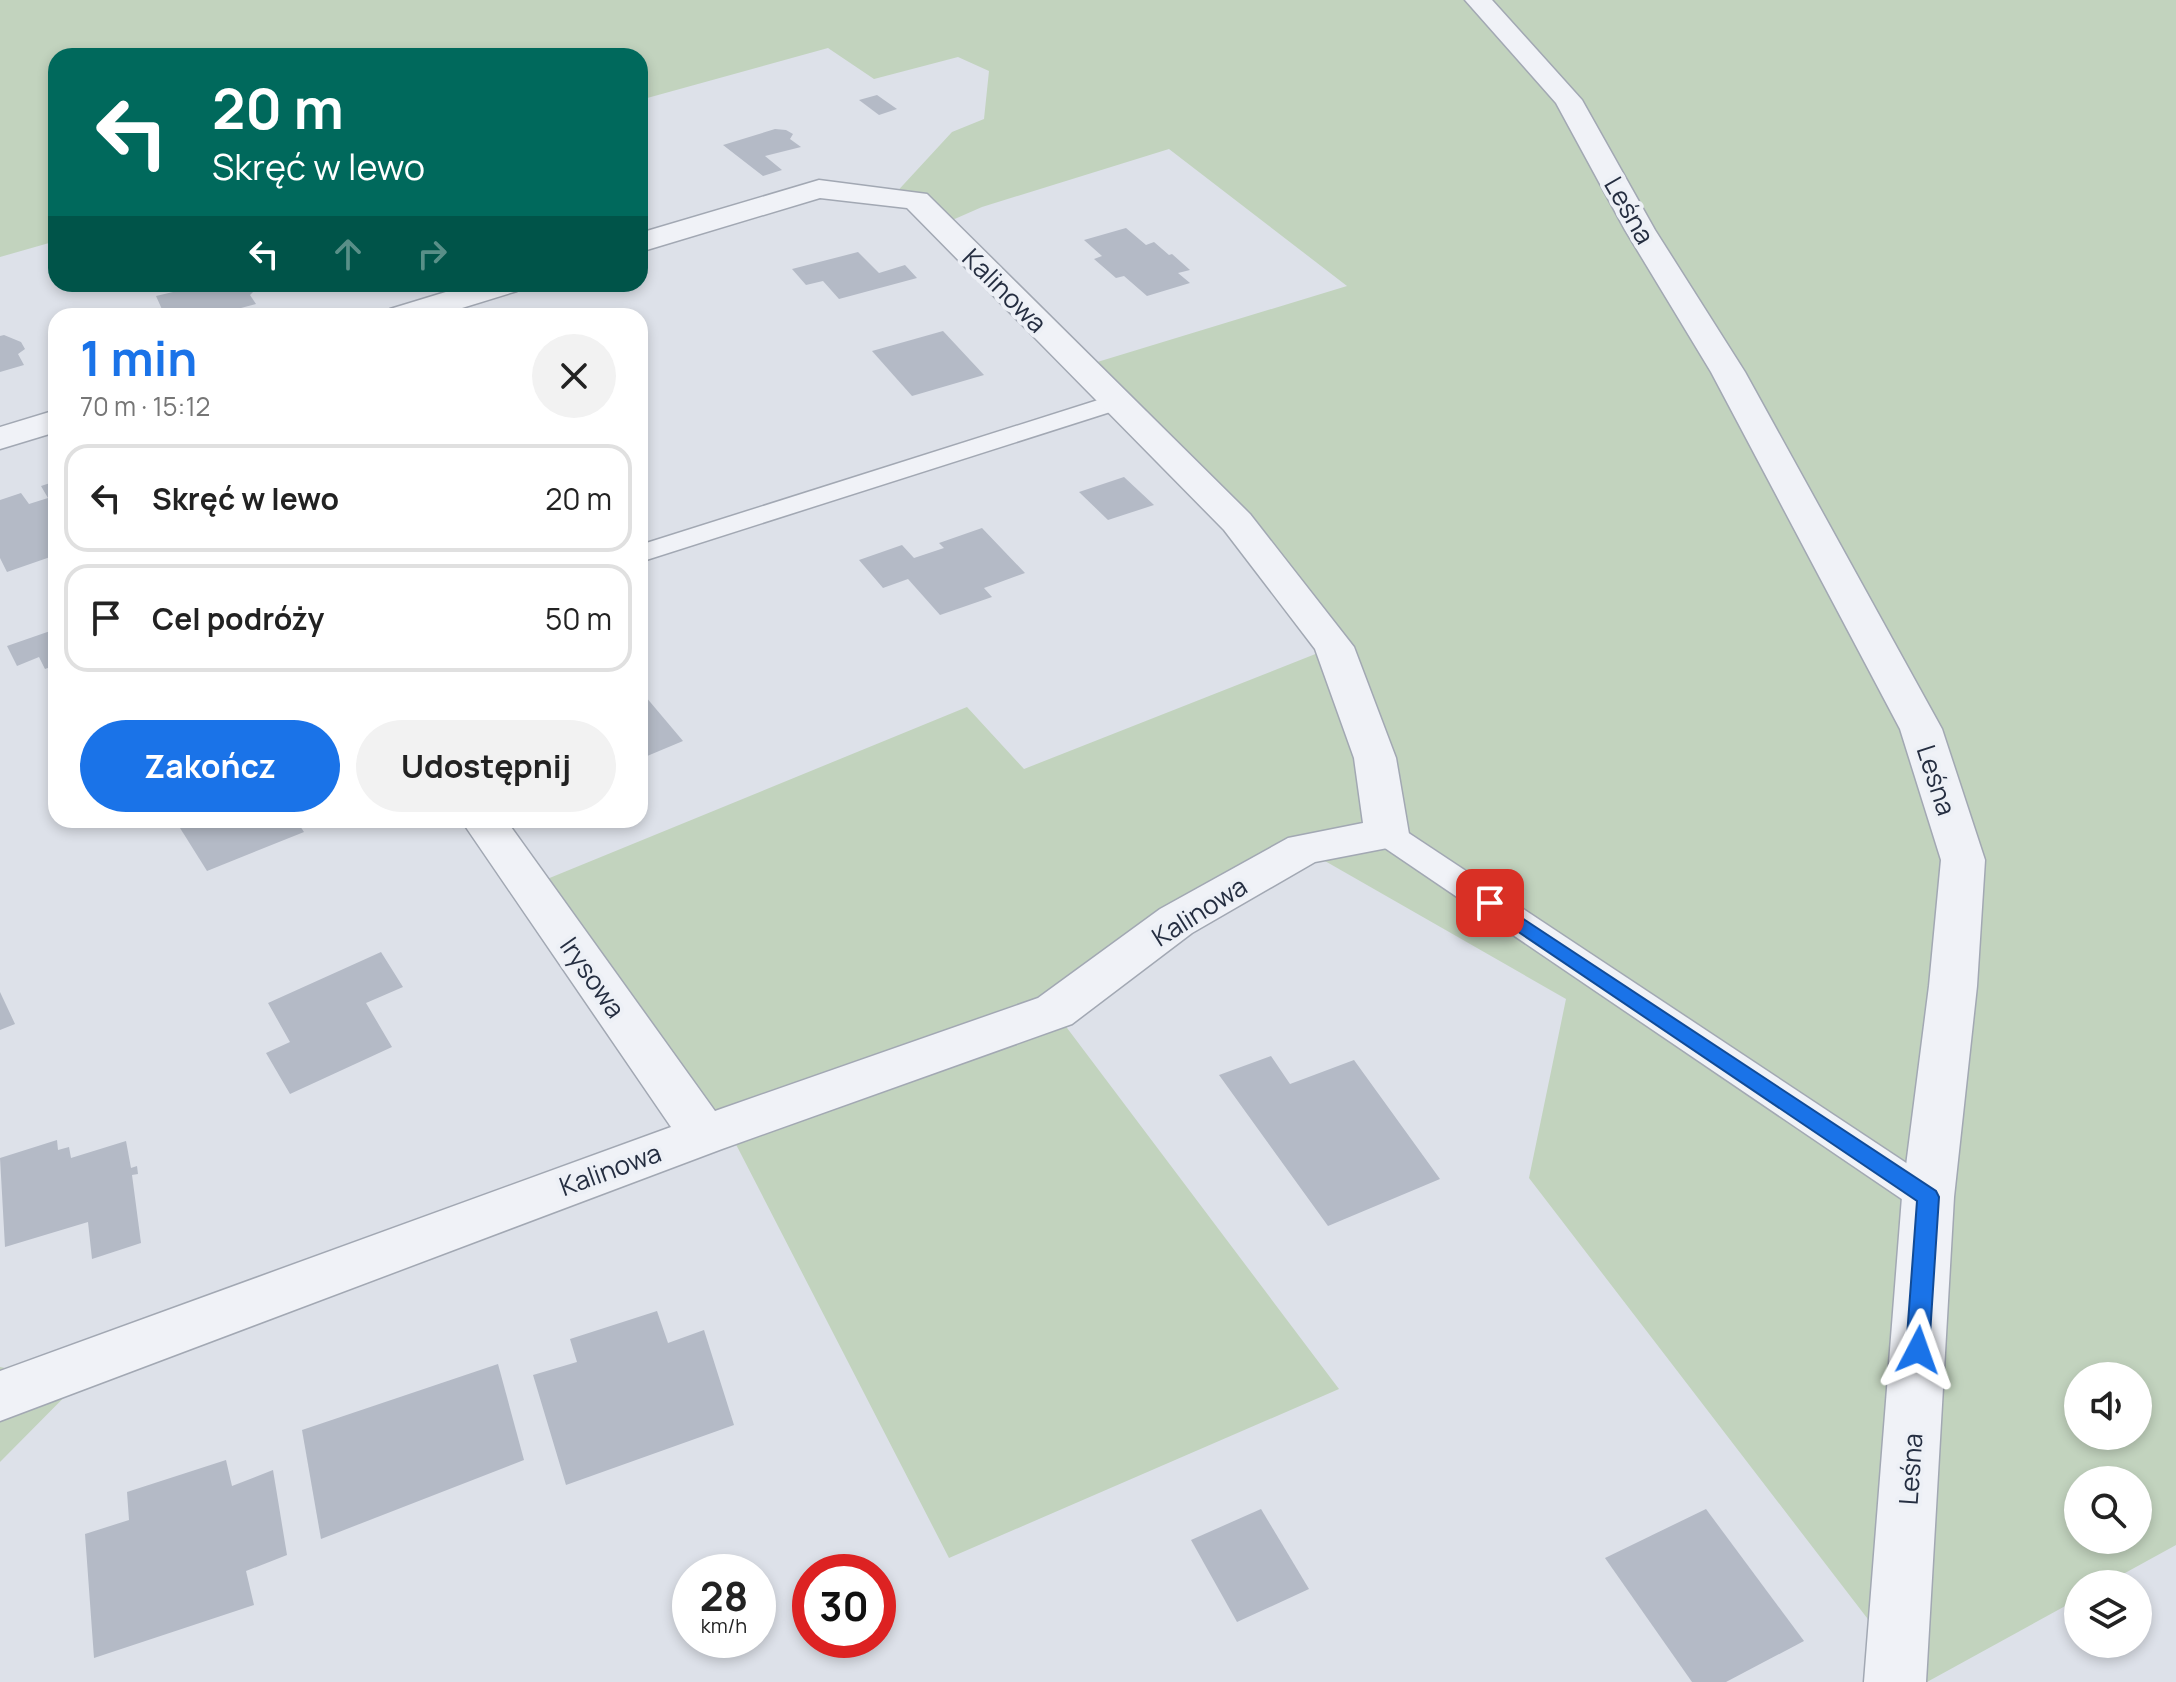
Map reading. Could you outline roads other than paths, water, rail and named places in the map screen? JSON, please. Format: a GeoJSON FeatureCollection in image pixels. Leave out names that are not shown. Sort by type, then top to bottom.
{"type":"FeatureCollection","features":[{"type":"Feature","properties":{"kind":"street","name":"Leśna"},"geometry":{"type":"LineString","coordinates":[[1478,0],[1568,100],[1640,230],[1728,372],[1921,729],[1963,860],[1952,997],[1928,1197],[1895,1682]]}},
{"type":"Feature","properties":{"kind":"street","name":"Kalinowa"},"geometry":{"type":"LineString","coordinates":[[0,1396],[704,1135],[1055,1011],[1176,921],[1304,849],[1387,834],[1375,758],[1334,647],[1237,522],[916,200],[819,189],[648,241]]}},
{"type":"Feature","properties":{"kind":"street"},"geometry":{"type":"LineString","coordinates":[[428,308],[480,292]]}},
{"type":"Feature","properties":{"kind":"street"},"geometry":{"type":"LineString","coordinates":[[0,438],[48,423]]}},
{"type":"Feature","properties":{"kind":"street","name":"Irysowa"},"geometry":{"type":"LineString","coordinates":[[489,828],[704,1135]]}},
{"type":"Feature","properties":{"kind":"lane"},"geometry":{"type":"LineString","coordinates":[[648,551],[1117,402]]}},
{"type":"Feature","properties":{"kind":"lane"},"geometry":{"type":"LineString","coordinates":[[1387,834],[1928,1197]]}}]}
